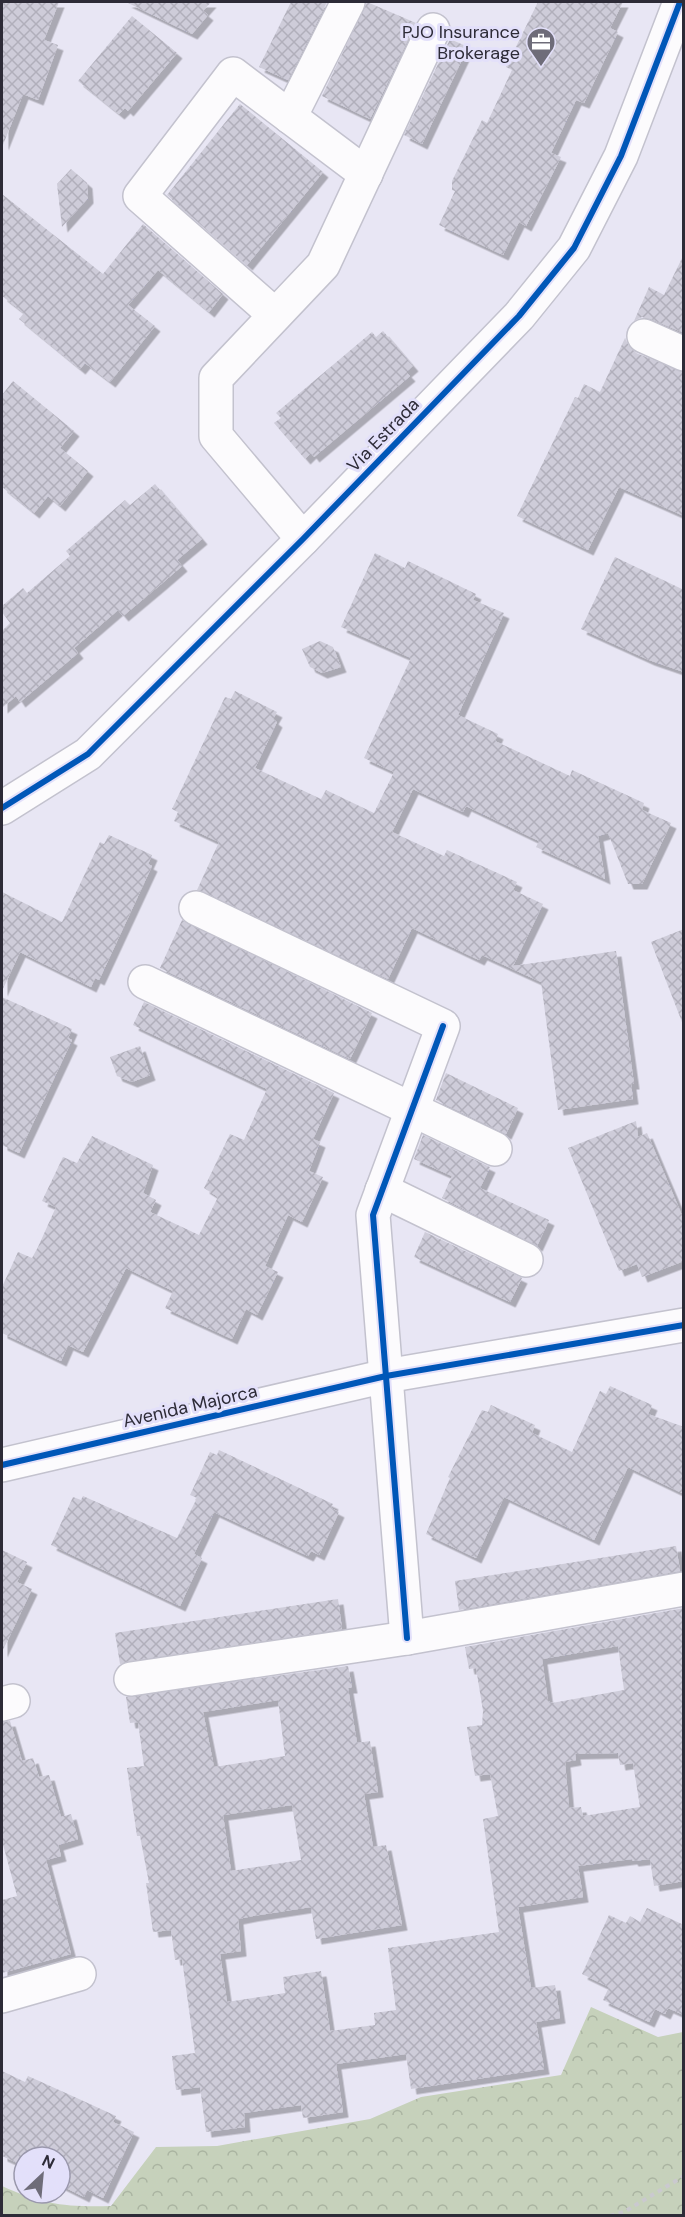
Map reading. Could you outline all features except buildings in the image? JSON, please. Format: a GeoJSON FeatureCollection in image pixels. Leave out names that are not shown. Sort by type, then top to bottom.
{"type":"FeatureCollection","features":[{"type":"Feature","properties":{"kind":"street"},"geometry":{"type":"LineString","coordinates":[[290,117],[348,2]]}},
{"type":"Feature","properties":{"kind":"street","name":"Via Estrada"},"geometry":{"type":"LineString","coordinates":[[2,808],[88,754],[303,539],[519,316],[574,248],[621,156],[681,2]]}},
{"type":"Feature","properties":{"kind":"street"},"geometry":{"type":"LineString","coordinates":[[303,539],[216,436],[216,378],[323,265],[433,30]]}},
{"type":"Feature","properties":{"kind":"street"},"geometry":{"type":"LineString","coordinates":[[275,315],[140,196],[233,74],[366,174]]}},
{"type":"Feature","properties":{"kind":"street"},"geometry":{"type":"LineString","coordinates":[[644,336],[684,354]]}},
{"type":"Feature","properties":{"kind":"street"},"geometry":{"type":"LineString","coordinates":[[196,908],[443,1026],[373,1215],[407,1638]]}},
{"type":"Feature","properties":{"kind":"street"},"geometry":{"type":"LineString","coordinates":[[144,982],[495,1149]]}},
{"type":"Feature","properties":{"kind":"street"},"geometry":{"type":"LineString","coordinates":[[382,1190],[526,1260]]}},
{"type":"Feature","properties":{"kind":"street","name":"Avenida Majorca"},"geometry":{"type":"LineString","coordinates":[[2,1465],[386,1376],[684,1325]]}},
{"type":"Feature","properties":{"kind":"street"},"geometry":{"type":"LineString","coordinates":[[131,1679],[407,1638],[684,1589]]}},
{"type":"Feature","properties":{"kind":"street"},"geometry":{"type":"LineString","coordinates":[[2,1996],[79,1974]]}},
{"type":"Feature","properties":{"kind":"path"},"geometry":{"type":"LineString","coordinates":[[610,2216],[624,2212],[684,2176]]}},
{"type":"Feature","properties":{"kind":"green space"},"geometry":{"type":"Polygon","coordinates":[[[591,2007],[658,2037],[683,2032],[683,2215],[2,2215],[2,2186],[12,2190],[12,2205],[111,2206],[156,2147],[217,2146],[370,2119],[421,2097],[561,2075],[591,2007]]]}},
{"type":"Feature","properties":{"kind":"cycle path"},"geometry":{"type":"LineString","coordinates":[[2,808],[88,754],[303,539],[519,316],[574,248],[621,156],[680,2]]}},
{"type":"Feature","properties":{"kind":"cycle path"},"geometry":{"type":"LineString","coordinates":[[407,1638],[373,1215],[443,1026]]}},
{"type":"Feature","properties":{"kind":"cycle path"},"geometry":{"type":"LineString","coordinates":[[2,1465],[386,1376],[684,1325]]}},
{"type":"Feature","properties":{"kind":"place","name":"PJO Insurance Brokerage"},"geometry":{"type":"Point","coordinates":[541,68]}}]}
